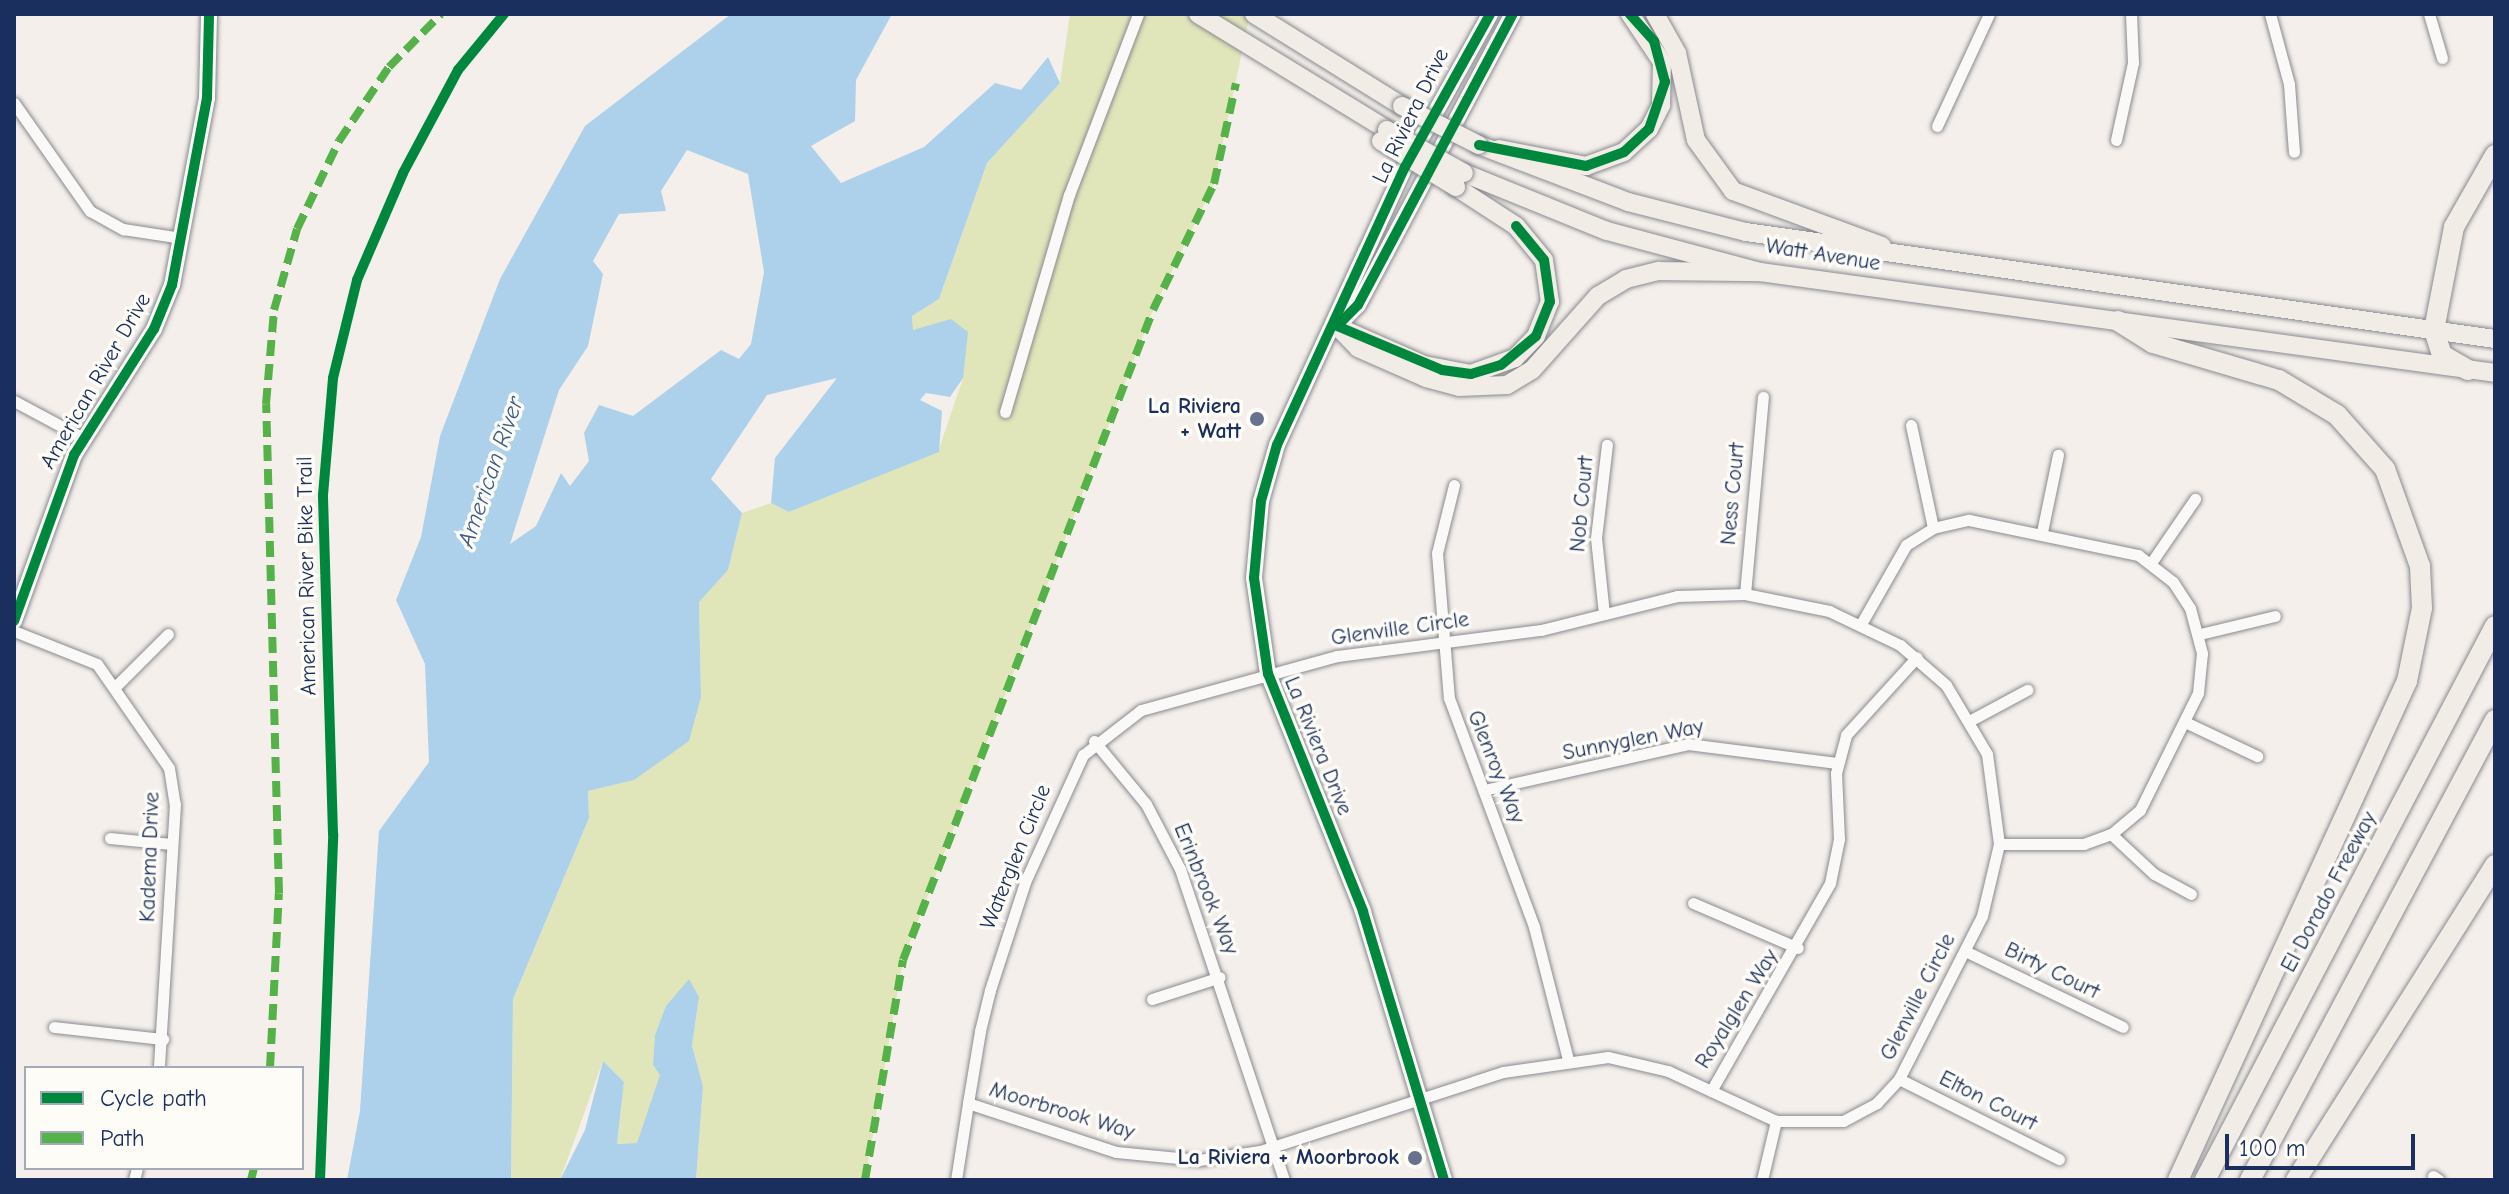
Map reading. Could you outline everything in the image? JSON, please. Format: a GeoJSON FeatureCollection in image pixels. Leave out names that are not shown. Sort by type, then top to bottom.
{"type":"FeatureCollection","features":[{"type":"Feature","properties":{"kind":"highway"},"geometry":{"type":"LineString","coordinates":[[2468,370],[2442,355],[2434,330],[2446,253],[2465,199],[2495,155]]}},
{"type":"Feature","properties":{"kind":"highway"},"geometry":{"type":"LineString","coordinates":[[2118,321],[2153,343],[2279,380],[2337,415],[2385,469],[2420,566],[2422,608],[2407,681],[2178,1180]]}},
{"type":"Feature","properties":{"kind":"highway","name":"El Dorado Freeway"},"geometry":{"type":"LineString","coordinates":[[2205,1180],[2495,626]]}},
{"type":"Feature","properties":{"kind":"highway"},"geometry":{"type":"LineString","coordinates":[[2250,1180],[2495,720]]}},
{"type":"Feature","properties":{"kind":"highway"},"geometry":{"type":"LineString","coordinates":[[2296,1180],[2495,865]]}},
{"type":"Feature","properties":{"kind":"main road"},"geometry":{"type":"LineString","coordinates":[[1198,14],[1384,135],[1460,180],[1516,226],[1544,260],[1550,302],[1536,336],[1515,358],[1471,374],[1424,365],[1337,326]]}},
{"type":"Feature","properties":{"kind":"main road"},"geometry":{"type":"LineString","coordinates":[[1479,145],[1586,166],[1624,152],[1649,129],[1665,82],[1654,41],[1630,14]]}},
{"type":"Feature","properties":{"kind":"main road"},"geometry":{"type":"LineString","coordinates":[[1655,14],[1677,53],[1696,140],[1733,191],[1786,216],[1910,254]]}},
{"type":"Feature","properties":{"kind":"main road","name":"Watt Avenue"},"geometry":{"type":"LineString","coordinates":[[1256,15],[1402,106],[1517,166],[1687,218],[1857,251],[1910,254],[2495,339]]}},
{"type":"Feature","properties":{"kind":"main road","name":"Watt Avenue"},"geometry":{"type":"LineString","coordinates":[[1460,180],[1607,231],[1760,272],[2495,373]]}},
{"type":"Feature","properties":{"kind":"main road"},"geometry":{"type":"LineString","coordinates":[[1337,326],[1358,348],[1426,378],[1459,387],[1507,385],[1532,370],[1598,296],[1626,279],[1659,271],[1760,272]]}},
{"type":"Feature","properties":{"kind":"street","name":"American River Drive"},"geometry":{"type":"LineString","coordinates":[[14,621],[46,519],[83,438],[154,329],[182,238],[207,98],[209,14]]}},
{"type":"Feature","properties":{"kind":"street"},"geometry":{"type":"LineString","coordinates":[[1005,412],[1069,195],[1138,14]]}},
{"type":"Feature","properties":{"kind":"street","name":"La Riviera Drive"},"geometry":{"type":"LineString","coordinates":[[1444,1180],[1423,1098],[1363,911],[1268,674],[1255,597],[1261,501],[1277,445],[1337,326],[1405,167],[1490,14]]}},
{"type":"Feature","properties":{"kind":"street","name":"La Riviera Drive"},"geometry":{"type":"LineString","coordinates":[[1337,326],[1358,305],[1513,14]]}},
{"type":"Feature","properties":{"kind":"street"},"geometry":{"type":"LineString","coordinates":[[1937,126],[1989,14]]}},
{"type":"Feature","properties":{"kind":"street"},"geometry":{"type":"LineString","coordinates":[[2116,140],[2133,63],[2131,14]]}},
{"type":"Feature","properties":{"kind":"street"},"geometry":{"type":"LineString","coordinates":[[2270,14],[2289,84],[2294,152]]}},
{"type":"Feature","properties":{"kind":"street"},"geometry":{"type":"LineString","coordinates":[[2429,14],[2442,58]]}},
{"type":"Feature","properties":{"kind":"street"},"geometry":{"type":"LineString","coordinates":[[14,103],[90,211],[123,229],[182,238]]}},
{"type":"Feature","properties":{"kind":"street","name":"Ness Court"},"geometry":{"type":"LineString","coordinates":[[1745,594],[1763,397]]}},
{"type":"Feature","properties":{"kind":"street"},"geometry":{"type":"LineString","coordinates":[[14,401],[83,438]]}},
{"type":"Feature","properties":{"kind":"street"},"geometry":{"type":"LineString","coordinates":[[1911,425],[1933,528]]}},
{"type":"Feature","properties":{"kind":"street","name":"Nob Court"},"geometry":{"type":"LineString","coordinates":[[1604,614],[1596,538],[1607,445]]}},
{"type":"Feature","properties":{"kind":"street"},"geometry":{"type":"LineString","coordinates":[[2042,532],[2058,455]]}},
{"type":"Feature","properties":{"kind":"street","name":"Glenroy Way"},"geometry":{"type":"LineString","coordinates":[[1454,485],[1438,534],[1441,642],[1449,698],[1534,927],[1568,1059]]}},
{"type":"Feature","properties":{"kind":"street"},"geometry":{"type":"LineString","coordinates":[[2151,563],[2195,499]]}},
{"type":"Feature","properties":{"kind":"street"},"geometry":{"type":"LineString","coordinates":[[1861,624],[1893,558],[1933,528],[1969,520],[2119,548],[2151,563],[2179,590],[2200,634],[2202,673],[2185,722],[2140,810],[2111,834],[2074,845],[1999,844]]}},
{"type":"Feature","properties":{"kind":"street","name":"Glenville Circle"},"geometry":{"type":"LineString","coordinates":[[1268,674],[1604,614],[1677,596],[1745,594],[1861,624],[1917,657],[1971,720],[1993,776],[1999,844],[1990,894],[1965,951],[1899,1079],[1877,1103],[1843,1121],[1776,1121],[1711,1091],[1629,1060],[1568,1059],[1423,1098]]}},
{"type":"Feature","properties":{"kind":"street"},"geometry":{"type":"LineString","coordinates":[[2200,634],[2275,616]]}},
{"type":"Feature","properties":{"kind":"street","name":"Kadema Drive"},"geometry":{"type":"LineString","coordinates":[[14,631],[72,649],[117,685],[172,777],[163,1039],[159,1066]]}},
{"type":"Feature","properties":{"kind":"street"},"geometry":{"type":"LineString","coordinates":[[117,685],[168,634]]}},
{"type":"Feature","properties":{"kind":"street","name":"Royalglen Way"},"geometry":{"type":"LineString","coordinates":[[1711,1091],[1798,948],[1836,861],[1837,763],[1863,709],[1917,657]]}},
{"type":"Feature","properties":{"kind":"street","name":"Waterglen Circle"},"geometry":{"type":"LineString","coordinates":[[956,1180],[968,1103],[1015,908],[1073,771],[1094,741],[1141,710],[1268,674]]}},
{"type":"Feature","properties":{"kind":"street"},"geometry":{"type":"LineString","coordinates":[[1971,720],[2027,690]]}},
{"type":"Feature","properties":{"kind":"street"},"geometry":{"type":"LineString","coordinates":[[2185,722],[2257,756]]}},
{"type":"Feature","properties":{"kind":"street","name":"Erinbrook Way"},"geometry":{"type":"LineString","coordinates":[[1094,741],[1161,829],[1220,977],[1284,1180]]}},
{"type":"Feature","properties":{"kind":"street","name":"Sunnyglen Way"},"geometry":{"type":"LineString","coordinates":[[1484,790],[1709,743],[1837,763]]}},
{"type":"Feature","properties":{"kind":"street"},"geometry":{"type":"LineString","coordinates":[[2111,834],[2154,874],[2191,894]]}},
{"type":"Feature","properties":{"kind":"street"},"geometry":{"type":"LineString","coordinates":[[110,838],[171,844]]}},
{"type":"Feature","properties":{"kind":"street","name":"Royalglen Way"},"geometry":{"type":"LineString","coordinates":[[1693,903],[1798,948]]}},
{"type":"Feature","properties":{"kind":"street","name":"Birty Court"},"geometry":{"type":"LineString","coordinates":[[1965,951],[2123,1027]]}},
{"type":"Feature","properties":{"kind":"street","name":"Erinbrook Way"},"geometry":{"type":"LineString","coordinates":[[1152,999],[1220,977]]}},
{"type":"Feature","properties":{"kind":"street"},"geometry":{"type":"LineString","coordinates":[[54,1027],[163,1039]]}},
{"type":"Feature","properties":{"kind":"street","name":"Elton Court"},"geometry":{"type":"LineString","coordinates":[[1899,1079],[2059,1159]]}},
{"type":"Feature","properties":{"kind":"street","name":"Moorbrook Way"},"geometry":{"type":"LineString","coordinates":[[968,1103],[1147,1158],[1199,1160],[1275,1146],[1423,1098]]}},
{"type":"Feature","properties":{"kind":"street"},"geometry":{"type":"LineString","coordinates":[[1762,1180],[1776,1121]]}},
{"type":"Feature","properties":{"kind":"green space"},"geometry":{"type":"Polygon","coordinates":[[[1070,14],[1250,14],[1214,184],[1153,310],[903,960],[865,1180],[696,1180],[703,1086],[692,1046],[699,997],[653,1065],[661,1074],[656,1102],[637,1143],[617,1144],[624,1082],[603,1061],[560,1180],[511,1180],[513,999],[589,818],[588,791],[634,780],[701,697],[699,601],[728,570],[742,513],[771,503],[789,512],[938,452],[963,378],[951,320],[913,331],[912,316],[939,299],[987,163],[1060,83],[1070,14]]]}},
{"type":"Feature","properties":{"kind":"water","name":"American River"},"geometry":{"type":"Polygon","coordinates":[[[731,14],[892,14],[856,80],[855,121],[811,146],[841,183],[924,147],[995,83],[1021,90],[1048,57],[1060,83],[987,163],[939,299],[912,316],[913,330],[951,319],[968,332],[963,378],[950,397],[926,393],[920,400],[942,411],[939,452],[789,512],[771,503],[775,458],[837,378],[767,395],[711,479],[742,513],[728,570],[699,602],[701,697],[689,741],[634,780],[588,791],[589,818],[513,999],[511,1180],[347,1180],[360,1111],[379,831],[429,762],[425,664],[396,600],[421,537],[440,436],[500,279],[585,126],[731,14]],[[687,150],[661,191],[666,211],[619,214],[593,261],[603,274],[588,346],[559,390],[510,544],[536,526],[561,473],[570,486],[589,461],[584,433],[599,405],[633,416],[721,350],[739,359],[751,344],[764,272],[748,174],[687,150]]]}},
{"type":"Feature","properties":{"kind":"water"},"geometry":{"type":"Polygon","coordinates":[[[689,979],[699,997],[692,1046],[703,1086],[696,1180],[560,1180],[585,1130],[603,1061],[624,1082],[617,1144],[637,1143],[660,1075],[653,1065],[655,1035],[666,1006],[689,979]]]}},
{"type":"Feature","properties":{"kind":"marked path"},"geometry":{"type":"LineString","coordinates":[[270,1066],[279,893],[266,404],[274,310],[297,229],[339,141],[389,67],[441,14]]}},
{"type":"Feature","properties":{"kind":"marked path"},"geometry":{"type":"LineString","coordinates":[[865,1180],[903,960],[1153,310],[1214,184],[1236,83]]}},
{"type":"Feature","properties":{"kind":"marked path"},"geometry":{"type":"LineString","coordinates":[[251,1180],[254,1170]]}},
{"type":"Feature","properties":{"kind":"cycle path"},"geometry":{"type":"LineString","coordinates":[[14,621],[74,455],[154,329],[172,285],[207,98],[209,14]]}},
{"type":"Feature","properties":{"kind":"cycle path","name":"American River Bike Trail"},"geometry":{"type":"LineString","coordinates":[[320,1180],[333,834],[323,495],[333,378],[357,280],[403,173],[458,70],[504,14]]}},
{"type":"Feature","properties":{"kind":"cycle path"},"geometry":{"type":"LineString","coordinates":[[1444,1180],[1363,911],[1268,674],[1254,578],[1261,501],[1277,445],[1405,167],[1490,14]]}},
{"type":"Feature","properties":{"kind":"cycle path"},"geometry":{"type":"LineString","coordinates":[[1340,323],[1358,305],[1513,14]]}},
{"type":"Feature","properties":{"kind":"cycle path"},"geometry":{"type":"LineString","coordinates":[[1479,145],[1586,166],[1624,152],[1649,129],[1665,82],[1654,41],[1630,14]]}},
{"type":"Feature","properties":{"kind":"cycle path"},"geometry":{"type":"LineString","coordinates":[[1337,326],[1442,370],[1471,374],[1501,365],[1536,336],[1550,302],[1544,260],[1516,226]]}},
{"type":"Feature","properties":{"kind":"place","name":"La Riviera + Watt"},"geometry":{"type":"Point","coordinates":[1257,419]}},
{"type":"Feature","properties":{"kind":"place","name":"La Riviera + Moorbrook"},"geometry":{"type":"Point","coordinates":[1415,1158]}}]}
